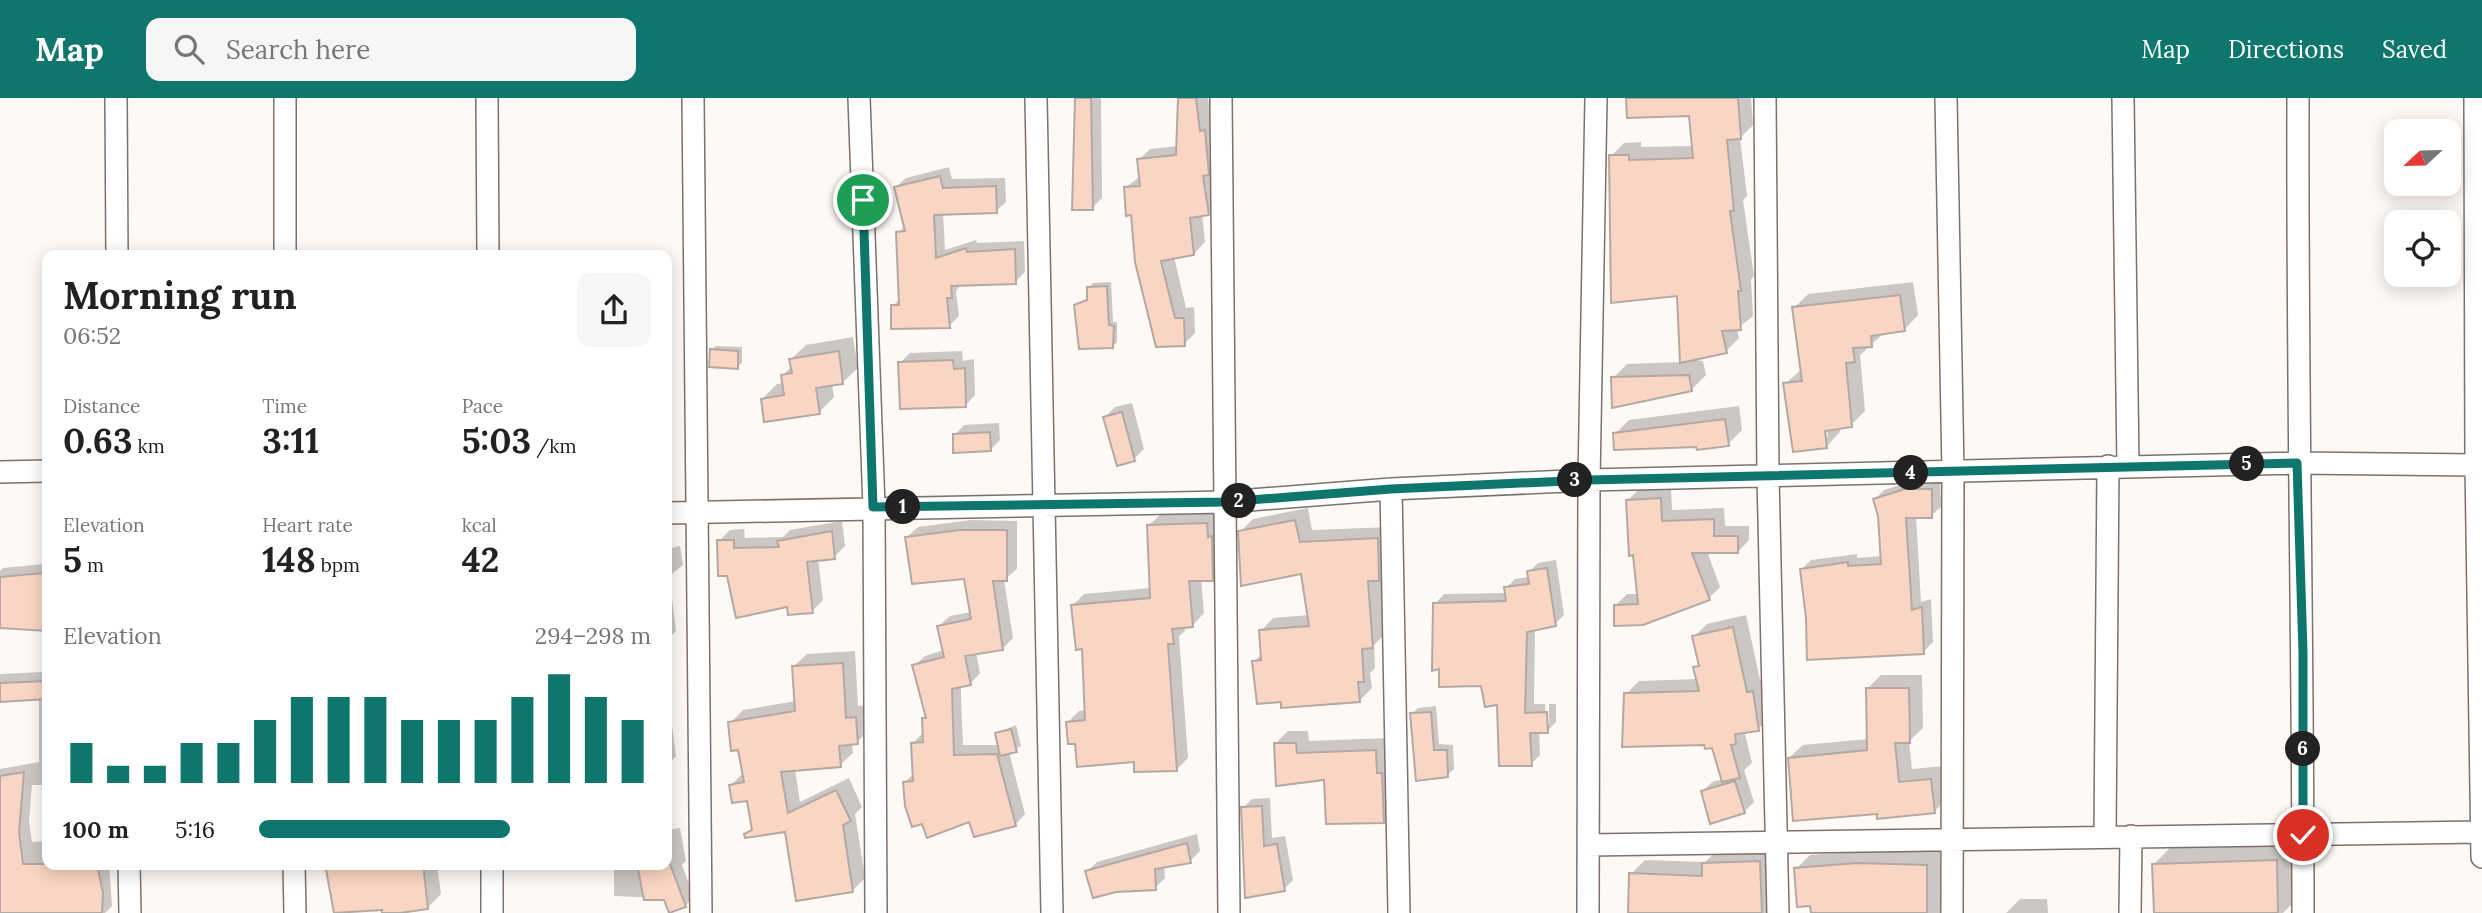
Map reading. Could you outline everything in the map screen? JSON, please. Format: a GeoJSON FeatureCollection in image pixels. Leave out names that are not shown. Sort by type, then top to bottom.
{"type":"FeatureCollection","features":[{"type":"Feature","properties":{"kind":"street"},"geometry":{"type":"LineString","coordinates":[[116,98],[117,250]]}},
{"type":"Feature","properties":{"kind":"street"},"geometry":{"type":"LineString","coordinates":[[285,98],[285,250]]}},
{"type":"Feature","properties":{"kind":"street"},"geometry":{"type":"LineString","coordinates":[[487,98],[488,250]]}},
{"type":"Feature","properties":{"kind":"street"},"geometry":{"type":"LineString","coordinates":[[694,98],[701,913]]}},
{"type":"Feature","properties":{"kind":"street"},"geometry":{"type":"LineString","coordinates":[[859,98],[873,507],[876,913]]}},
{"type":"Feature","properties":{"kind":"street"},"geometry":{"type":"LineString","coordinates":[[1036,98],[1052,913]]}},
{"type":"Feature","properties":{"kind":"street"},"geometry":{"type":"LineString","coordinates":[[1221,98],[1229,913]]}},
{"type":"Feature","properties":{"kind":"street"},"geometry":{"type":"LineString","coordinates":[[1588,913],[1589,480],[1596,98]]}},
{"type":"Feature","properties":{"kind":"street"},"geometry":{"type":"LineString","coordinates":[[1765,98],[1768,476],[1778,913]]}},
{"type":"Feature","properties":{"kind":"street"},"geometry":{"type":"LineString","coordinates":[[1946,98],[1953,472],[1950,839],[1952,913]]}},
{"type":"Feature","properties":{"kind":"street"},"geometry":{"type":"LineString","coordinates":[[2105,835],[2118,466],[2123,98]]}},
{"type":"Feature","properties":{"kind":"street"},"geometry":{"type":"LineString","coordinates":[[2298,98],[2297,463],[2303,652],[2303,913]]}},
{"type":"Feature","properties":{"kind":"street"},"geometry":{"type":"LineString","coordinates":[[2475,98],[2479,235],[2476,465],[2482,647],[2482,857]]}},
{"type":"Feature","properties":{"kind":"street"},"geometry":{"type":"LineString","coordinates":[[672,513],[1225,502],[1391,489],[1589,480],[2118,466],[2297,463],[2476,465]]}},
{"type":"Feature","properties":{"kind":"street"},"geometry":{"type":"LineString","coordinates":[[0,472],[42,471]]}},
{"type":"Feature","properties":{"kind":"street"},"geometry":{"type":"LineString","coordinates":[[1391,489],[1399,913]]}},
{"type":"Feature","properties":{"kind":"street"},"geometry":{"type":"LineString","coordinates":[[1588,845],[1776,844],[2105,835],[2481,832]]}},
{"type":"Feature","properties":{"kind":"street"},"geometry":{"type":"LineString","coordinates":[[2130,836],[2130,913]]}},
{"type":"Feature","properties":{"kind":"street"},"geometry":{"type":"LineString","coordinates":[[129,870],[130,913]]}},
{"type":"Feature","properties":{"kind":"street"},"geometry":{"type":"LineString","coordinates":[[294,870],[295,913]]}},
{"type":"Feature","properties":{"kind":"street"},"geometry":{"type":"LineString","coordinates":[[492,870],[492,913]]}},
{"type":"Feature","properties":{"kind":"building"},"geometry":{"type":"Polygon","coordinates":[[[1075,98],[1091,98],[1093,210],[1072,210],[1075,98]]]}},
{"type":"Feature","properties":{"kind":"building"},"geometry":{"type":"Polygon","coordinates":[[[1178,98],[1196,98],[1200,131],[1205,130],[1209,175],[1203,176],[1209,215],[1190,218],[1194,255],[1161,261],[1175,318],[1184,318],[1185,346],[1156,347],[1135,262],[1131,215],[1126,216],[1124,187],[1140,186],[1137,159],[1176,155],[1178,98]]]}},
{"type":"Feature","properties":{"kind":"building"},"geometry":{"type":"Polygon","coordinates":[[[1626,98],[1738,98],[1741,139],[1727,140],[1734,211],[1730,211],[1741,291],[1738,291],[1741,330],[1722,331],[1727,353],[1680,363],[1677,296],[1611,303],[1609,155],[1629,155],[1629,160],[1693,158],[1689,116],[1627,118],[1626,98]]]}},
{"type":"Feature","properties":{"kind":"building"},"geometry":{"type":"Polygon","coordinates":[[[940,176],[943,188],[996,186],[997,213],[934,215],[936,258],[966,248],[967,252],[1015,249],[1016,284],[951,286],[952,298],[947,298],[950,328],[891,329],[891,305],[899,305],[896,232],[905,231],[894,187],[940,176]]]}},
{"type":"Feature","properties":{"kind":"building"},"geometry":{"type":"Polygon","coordinates":[[[1107,286],[1109,325],[1114,326],[1113,348],[1079,349],[1074,305],[1087,300],[1087,287],[1107,286]]]}},
{"type":"Feature","properties":{"kind":"building"},"geometry":{"type":"Polygon","coordinates":[[[1900,295],[1905,331],[1871,336],[1872,347],[1853,348],[1855,362],[1846,363],[1852,427],[1825,431],[1827,448],[1793,452],[1783,383],[1802,381],[1792,307],[1900,295]]]}},
{"type":"Feature","properties":{"kind":"building"},"geometry":{"type":"Polygon","coordinates":[[[710,349],[738,351],[738,369],[709,367],[710,349]]]}},
{"type":"Feature","properties":{"kind":"building"},"geometry":{"type":"Polygon","coordinates":[[[839,351],[843,384],[816,388],[820,414],[764,422],[761,399],[784,395],[781,375],[792,373],[789,359],[839,351]]]}},
{"type":"Feature","properties":{"kind":"building"},"geometry":{"type":"Polygon","coordinates":[[[953,360],[954,369],[965,368],[966,407],[900,409],[898,362],[953,360]]]}},
{"type":"Feature","properties":{"kind":"building"},"geometry":{"type":"Polygon","coordinates":[[[1689,375],[1692,391],[1612,408],[1611,377],[1689,375]]]}},
{"type":"Feature","properties":{"kind":"building"},"geometry":{"type":"Polygon","coordinates":[[[1122,412],[1135,461],[1117,466],[1103,417],[1122,412]]]}},
{"type":"Feature","properties":{"kind":"building"},"geometry":{"type":"Polygon","coordinates":[[[1725,419],[1729,446],[1697,450],[1696,447],[1614,450],[1613,433],[1725,419]]]}},
{"type":"Feature","properties":{"kind":"building"},"geometry":{"type":"Polygon","coordinates":[[[990,432],[991,451],[953,453],[953,434],[990,432]]]}},
{"type":"Feature","properties":{"kind":"building"},"geometry":{"type":"Polygon","coordinates":[[[1905,489],[1932,489],[1932,518],[1906,518],[1912,610],[1922,607],[1924,654],[1807,660],[1806,618],[1800,569],[1848,562],[1848,566],[1881,564],[1878,516],[1873,499],[1905,489]]]}},
{"type":"Feature","properties":{"kind":"building"},"geometry":{"type":"Polygon","coordinates":[[[1661,498],[1662,521],[1714,519],[1714,536],[1738,536],[1738,553],[1692,553],[1710,600],[1643,625],[1614,626],[1614,605],[1638,604],[1633,555],[1629,556],[1626,500],[1661,498]]]}},
{"type":"Feature","properties":{"kind":"building"},"geometry":{"type":"Polygon","coordinates":[[[1295,520],[1300,542],[1378,538],[1379,581],[1368,581],[1373,648],[1362,649],[1364,682],[1358,682],[1360,702],[1281,708],[1281,702],[1257,704],[1252,661],[1261,660],[1259,630],[1309,626],[1301,574],[1241,586],[1238,531],[1295,520]]]}},
{"type":"Feature","properties":{"kind":"building"},"geometry":{"type":"Polygon","coordinates":[[[1207,523],[1208,537],[1212,536],[1213,581],[1189,581],[1193,627],[1172,629],[1174,644],[1168,644],[1177,771],[1134,772],[1134,762],[1077,767],[1075,744],[1068,744],[1066,722],[1085,720],[1082,649],[1076,650],[1071,605],[1150,598],[1147,525],[1207,523]]]}},
{"type":"Feature","properties":{"kind":"building"},"geometry":{"type":"Polygon","coordinates":[[[960,530],[1007,530],[1007,581],[993,581],[1003,650],[965,656],[971,685],[952,689],[954,755],[997,754],[1016,826],[974,837],[969,822],[927,838],[922,824],[912,827],[905,806],[903,782],[913,781],[911,743],[923,742],[922,718],[926,718],[912,665],[944,657],[937,626],[971,619],[964,579],[912,584],[905,537],[960,530]]]}},
{"type":"Feature","properties":{"kind":"building"},"geometry":{"type":"Polygon","coordinates":[[[832,531],[835,559],[807,562],[813,613],[788,615],[787,607],[736,618],[727,576],[718,576],[717,540],[734,540],[734,548],[779,547],[777,541],[832,531]]]}},
{"type":"Feature","properties":{"kind":"building"},"geometry":{"type":"Polygon","coordinates":[[[1547,568],[1556,626],[1527,632],[1525,713],[1547,712],[1548,733],[1530,733],[1532,766],[1499,766],[1497,705],[1485,707],[1481,686],[1439,687],[1439,669],[1432,671],[1433,603],[1506,601],[1504,587],[1529,584],[1527,571],[1547,568]]]}},
{"type":"Feature","properties":{"kind":"building"},"geometry":{"type":"Polygon","coordinates":[[[42,573],[42,631],[0,628],[0,577],[42,573]]]}},
{"type":"Feature","properties":{"kind":"building"},"geometry":{"type":"Polygon","coordinates":[[[1733,627],[1747,692],[1753,691],[1759,731],[1735,734],[1736,744],[1731,745],[1740,778],[1722,782],[1712,748],[1705,749],[1704,745],[1622,747],[1624,693],[1699,691],[1693,667],[1699,666],[1692,636],[1733,627]]]}},
{"type":"Feature","properties":{"kind":"building"},"geometry":{"type":"Polygon","coordinates":[[[843,663],[846,718],[856,717],[858,744],[839,746],[841,767],[781,772],[788,813],[836,790],[851,821],[843,825],[853,892],[796,901],[785,832],[745,838],[744,834],[752,830],[747,801],[732,803],[729,785],[744,782],[738,750],[731,751],[728,722],[795,711],[792,666],[843,663]]]}},
{"type":"Feature","properties":{"kind":"building"},"geometry":{"type":"Polygon","coordinates":[[[42,681],[42,699],[0,702],[0,683],[42,681]]]}},
{"type":"Feature","properties":{"kind":"building"},"geometry":{"type":"Polygon","coordinates":[[[1866,688],[1909,688],[1910,743],[1895,743],[1899,782],[1931,779],[1935,813],[1877,819],[1877,814],[1793,821],[1788,758],[1867,750],[1866,688]]]}},
{"type":"Feature","properties":{"kind":"building"},"geometry":{"type":"Polygon","coordinates":[[[1431,712],[1434,750],[1447,750],[1448,777],[1416,781],[1410,713],[1431,712]]]}},
{"type":"Feature","properties":{"kind":"building"},"geometry":{"type":"Polygon","coordinates":[[[1011,729],[1017,752],[1000,756],[995,733],[1011,729]]]}},
{"type":"Feature","properties":{"kind":"building"},"geometry":{"type":"Polygon","coordinates":[[[1274,743],[1296,743],[1297,753],[1376,750],[1377,773],[1382,773],[1384,823],[1326,824],[1324,780],[1276,786],[1274,743]]]}},
{"type":"Feature","properties":{"kind":"building"},"geometry":{"type":"Polygon","coordinates":[[[24,772],[19,832],[23,864],[42,864],[42,870],[98,870],[103,893],[102,913],[0,913],[0,776],[24,772]]]}},
{"type":"Feature","properties":{"kind":"building"},"geometry":{"type":"Polygon","coordinates":[[[1735,781],[1745,813],[1710,824],[1701,791],[1735,781]]]}},
{"type":"Feature","properties":{"kind":"building"},"geometry":{"type":"Polygon","coordinates":[[[1262,806],[1264,846],[1277,844],[1285,891],[1245,898],[1241,807],[1262,806]]]}},
{"type":"Feature","properties":{"kind":"building"},"geometry":{"type":"Polygon","coordinates":[[[1187,843],[1191,863],[1155,869],[1156,890],[1116,892],[1093,898],[1085,871],[1187,843]]]}},
{"type":"Feature","properties":{"kind":"building"},"geometry":{"type":"Polygon","coordinates":[[[2277,860],[2278,913],[2154,913],[2152,864],[2277,860]]]}},
{"type":"Feature","properties":{"kind":"building"},"geometry":{"type":"Polygon","coordinates":[[[1760,861],[1762,913],[1628,913],[1629,873],[1702,876],[1702,863],[1760,861]]]}},
{"type":"Feature","properties":{"kind":"building"},"geometry":{"type":"Polygon","coordinates":[[[1857,863],[1927,865],[1927,913],[1811,913],[1810,906],[1797,907],[1794,868],[1857,863]]]}},
{"type":"Feature","properties":{"kind":"building"},"geometry":{"type":"Polygon","coordinates":[[[672,869],[686,907],[669,913],[664,900],[644,900],[638,870],[672,869]]]}},
{"type":"Feature","properties":{"kind":"building"},"geometry":{"type":"Polygon","coordinates":[[[326,870],[424,870],[428,909],[400,913],[382,913],[382,910],[334,913],[326,870]]]}},
{"type":"Feature","properties":{"kind":"route"},"geometry":{"type":"LineString","coordinates":[[863,200],[873,507],[1225,502],[1391,489],[1589,480],[2297,463],[2303,652],[2303,835]]}}]}
